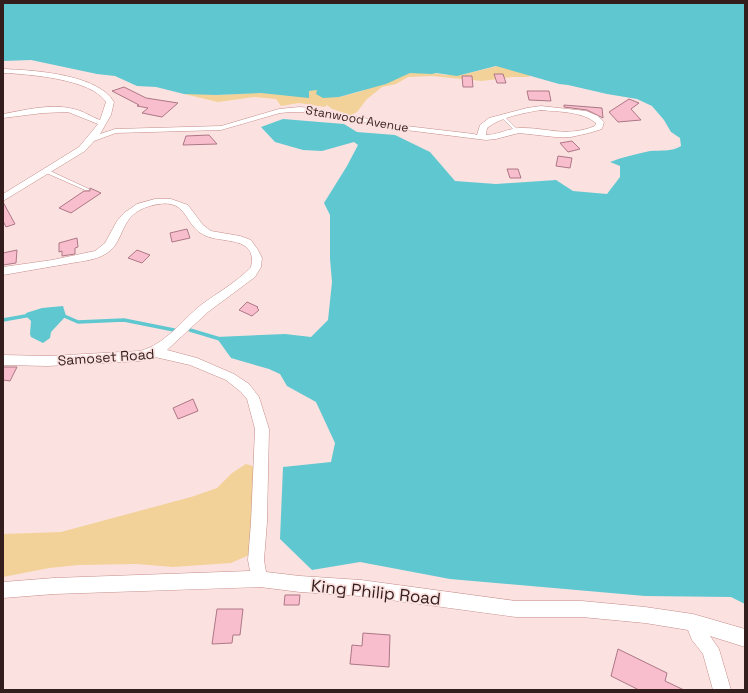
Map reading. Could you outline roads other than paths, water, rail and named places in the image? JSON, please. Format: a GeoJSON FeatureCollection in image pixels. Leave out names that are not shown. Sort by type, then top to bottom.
{"type":"FeatureCollection","features":[{"type":"Feature","properties":{"kind":"street","name":"Stanwood Avenue"},"geometry":{"type":"LineString","coordinates":[[3,71],[30,72],[75,80],[108,97],[110,102],[108,112],[93,139],[78,152],[3,198]]}},
{"type":"Feature","properties":{"kind":"street"},"geometry":{"type":"LineString","coordinates":[[481,137],[483,127],[492,120],[541,108],[556,108],[583,113],[600,122],[599,127],[593,130],[565,134],[542,134],[516,130]]}},
{"type":"Feature","properties":{"kind":"street"},"geometry":{"type":"LineString","coordinates":[[3,116],[39,111],[69,110],[92,121],[102,123],[115,131]]}},
{"type":"Feature","properties":{"kind":"street","name":"Stanwood Avenue"},"geometry":{"type":"LineString","coordinates":[[93,139],[115,131],[221,128],[236,126],[278,112],[295,110],[310,110],[406,128],[481,137],[498,137],[516,130]]}},
{"type":"Feature","properties":{"kind":"street"},"geometry":{"type":"LineString","coordinates":[[3,270],[58,262],[99,253],[112,243],[118,228],[130,212],[137,207],[160,201],[171,202],[188,209],[204,231],[210,234],[240,239],[251,246],[257,261],[256,268],[251,274],[204,309],[167,344],[155,352]]}},
{"type":"Feature","properties":{"kind":"street","name":"Samoset Road"},"geometry":{"type":"LineString","coordinates":[[3,360],[48,361],[140,356],[155,352],[178,356],[218,370],[245,388],[253,398],[262,429],[259,522],[256,560],[260,579]]}},
{"type":"Feature","properties":{"kind":"street","name":"King Philip Road"},"geometry":{"type":"LineString","coordinates":[[3,590],[260,579],[300,584],[361,588],[516,608],[590,610],[645,614],[692,622],[745,638]]}},
{"type":"Feature","properties":{"kind":"street"},"geometry":{"type":"LineString","coordinates":[[692,622],[698,634],[710,649],[722,690]]}},
{"type":"Feature","properties":{"kind":"lane"},"geometry":{"type":"LineString","coordinates":[[503,117],[516,130]]}},
{"type":"Feature","properties":{"kind":"lane"},"geometry":{"type":"LineString","coordinates":[[46,171],[87,189]]}},
{"type":"Feature","properties":{"kind":"water"},"geometry":{"type":"Polygon","coordinates":[[[3,3],[745,3],[745,604],[731,597],[645,596],[450,579],[360,562],[312,570],[280,539],[283,467],[331,462],[335,443],[316,402],[287,386],[280,374],[269,369],[231,358],[216,337],[285,334],[311,337],[328,320],[332,282],[330,259],[330,215],[324,203],[358,145],[354,142],[322,151],[303,150],[275,142],[261,127],[283,119],[344,124],[357,132],[395,135],[430,152],[455,181],[496,184],[556,180],[573,191],[607,194],[620,177],[620,166],[610,162],[650,151],[670,150],[681,146],[680,138],[671,132],[664,120],[652,106],[637,99],[559,84],[496,66],[457,76],[436,73],[410,73],[386,84],[339,97],[323,98],[316,94],[317,90],[309,91],[309,98],[261,93],[216,95],[184,94],[156,87],[137,86],[115,76],[97,74],[31,60],[3,61],[3,3]]]}},
{"type":"Feature","properties":{"kind":"water"},"geometry":{"type":"Polygon","coordinates":[[[63,306],[66,316],[51,332],[50,338],[43,343],[31,337],[31,321],[27,317],[26,313],[42,308],[63,306]]]}},
{"type":"Feature","properties":{"kind":"waterway"},"geometry":{"type":"LineString","coordinates":[[3,320],[31,315]]}},
{"type":"Feature","properties":{"kind":"waterway"},"geometry":{"type":"LineString","coordinates":[[62,315],[78,322],[124,320],[174,330]]}},
{"type":"Feature","properties":{"kind":"waterway"},"geometry":{"type":"LineString","coordinates":[[190,330],[220,339]]}}]}
